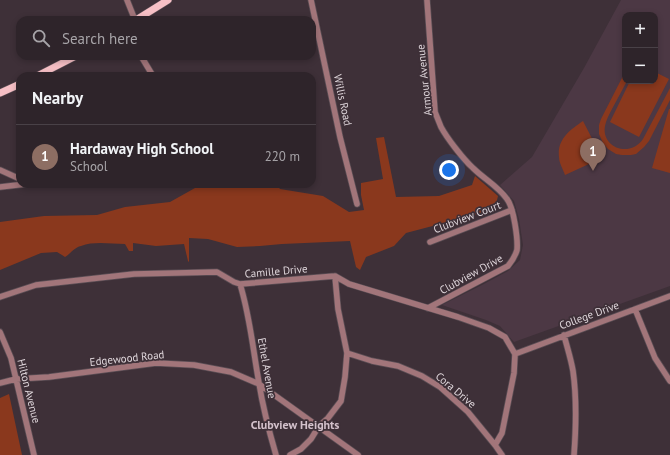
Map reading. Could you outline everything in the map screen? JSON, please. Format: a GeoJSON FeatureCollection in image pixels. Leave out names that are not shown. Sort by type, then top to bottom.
{"type":"FeatureCollection","features":[{"type":"Feature","properties":{"kind":"main road"},"geometry":{"type":"LineString","coordinates":[[142,16],[168,0]]}},
{"type":"Feature","properties":{"kind":"main road"},"geometry":{"type":"LineString","coordinates":[[45,72],[68,60]]}},
{"type":"Feature","properties":{"kind":"main road"},"geometry":{"type":"LineString","coordinates":[[0,93],[16,86]]}},
{"type":"Feature","properties":{"kind":"street"},"geometry":{"type":"LineString","coordinates":[[127,0],[134,16]]}},
{"type":"Feature","properties":{"kind":"street","name":"Willis Road"},"geometry":{"type":"LineString","coordinates":[[311,0],[314,16]]}},
{"type":"Feature","properties":{"kind":"street","name":"Armour Avenue"},"geometry":{"type":"LineString","coordinates":[[427,0],[435,112],[441,127],[466,161],[494,185]]}},
{"type":"Feature","properties":{"kind":"street","name":"Willis Road"},"geometry":{"type":"LineString","coordinates":[[316,24],[340,137],[357,204]]}},
{"type":"Feature","properties":{"kind":"street"},"geometry":{"type":"LineString","coordinates":[[143,60],[151,72]]}},
{"type":"Feature","properties":{"kind":"street"},"geometry":{"type":"LineString","coordinates":[[0,170],[16,177]]}},
{"type":"Feature","properties":{"kind":"street"},"geometry":{"type":"LineString","coordinates":[[0,187],[16,185]]}},
{"type":"Feature","properties":{"kind":"street","name":"Clubview Drive"},"geometry":{"type":"LineString","coordinates":[[428,308],[508,266],[514,259],[517,250],[512,210],[508,200],[494,185]]}},
{"type":"Feature","properties":{"kind":"street","name":"Clubview Court"},"geometry":{"type":"LineString","coordinates":[[430,242],[512,210]]}},
{"type":"Feature","properties":{"kind":"street","name":"Camille Drive"},"geometry":{"type":"LineString","coordinates":[[0,297],[36,285],[134,274],[217,272],[240,284],[335,276]]}},
{"type":"Feature","properties":{"kind":"street"},"geometry":{"type":"LineString","coordinates":[[335,276],[349,284],[489,328],[505,337],[515,354],[514,373],[502,433],[496,445],[502,455]]}},
{"type":"Feature","properties":{"kind":"street"},"geometry":{"type":"LineString","coordinates":[[290,455],[301,449],[341,401],[348,353],[338,309],[335,276]]}},
{"type":"Feature","properties":{"kind":"street","name":"Ethel Avenue"},"geometry":{"type":"LineString","coordinates":[[240,284],[245,299],[259,384],[276,455]]}},
{"type":"Feature","properties":{"kind":"street","name":"College Drive"},"geometry":{"type":"LineString","coordinates":[[515,354],[670,296]]}},
{"type":"Feature","properties":{"kind":"street"},"geometry":{"type":"LineString","coordinates":[[635,309],[655,358],[670,381]]}},
{"type":"Feature","properties":{"kind":"street","name":"Hilton Avenue"},"geometry":{"type":"LineString","coordinates":[[0,332],[11,358],[34,455]]}},
{"type":"Feature","properties":{"kind":"street"},"geometry":{"type":"LineString","coordinates":[[564,335],[573,371],[575,391],[576,433],[574,455]]}},
{"type":"Feature","properties":{"kind":"street","name":"Cora Drive"},"geometry":{"type":"LineString","coordinates":[[348,353],[372,361],[398,366],[422,376],[434,383],[468,412],[496,445]]}},
{"type":"Feature","properties":{"kind":"street","name":"Edgewood Road"},"geometry":{"type":"LineString","coordinates":[[0,383],[16,379],[49,377],[156,364],[194,365],[231,372],[259,384],[358,455]]}},
{"type":"Feature","properties":{"kind":"shaded area"},"geometry":{"type":"Polygon","coordinates":[[[621,0],[670,0],[670,286],[514,342],[500,326],[442,305],[508,271],[520,260],[523,245],[519,219],[514,201],[500,185],[532,157],[584,68],[621,0]]]}},
{"type":"Feature","properties":{"kind":"shaded area"},"geometry":{"type":"Polygon","coordinates":[[[658,74],[669,79],[639,137],[610,122],[629,84],[658,84],[658,74]]]}},
{"type":"Feature","properties":{"kind":"shaded area"},"geometry":{"type":"Polygon","coordinates":[[[622,78],[622,84],[625,84],[606,122],[605,134],[607,140],[612,145],[624,149],[631,148],[643,139],[670,88],[670,100],[649,141],[636,154],[616,154],[608,149],[603,143],[599,134],[601,119],[622,78]]]}},
{"type":"Feature","properties":{"kind":"shaded area"},"geometry":{"type":"Polygon","coordinates":[[[670,109],[670,173],[652,168],[670,109]]]}},
{"type":"Feature","properties":{"kind":"shaded area"},"geometry":{"type":"Polygon","coordinates":[[[583,121],[602,158],[565,175],[559,159],[560,145],[565,136],[583,121]]]}},
{"type":"Feature","properties":{"kind":"shaded area"},"geometry":{"type":"Polygon","coordinates":[[[384,137],[396,197],[439,196],[472,185],[475,176],[498,196],[496,204],[478,214],[406,233],[394,246],[366,257],[360,270],[356,267],[350,241],[237,247],[208,239],[189,238],[189,262],[184,244],[156,246],[133,243],[133,251],[129,251],[125,244],[97,243],[86,244],[79,247],[65,257],[57,252],[41,253],[0,270],[0,222],[44,216],[97,215],[125,207],[170,202],[195,188],[279,188],[323,196],[349,212],[364,210],[361,195],[361,183],[383,179],[376,138],[384,137]]]}},
{"type":"Feature","properties":{"kind":"shaded area"},"geometry":{"type":"Polygon","coordinates":[[[9,394],[22,455],[0,455],[0,398],[9,394]]]}},
{"type":"Feature","properties":{"kind":"place","name":"Hardaway High School"},"geometry":{"type":"Point","coordinates":[593,171]}},
{"type":"Feature","properties":{"kind":"district","name":"Clubview Heights"},"geometry":{"type":"Point","coordinates":[295,425]}}]}
